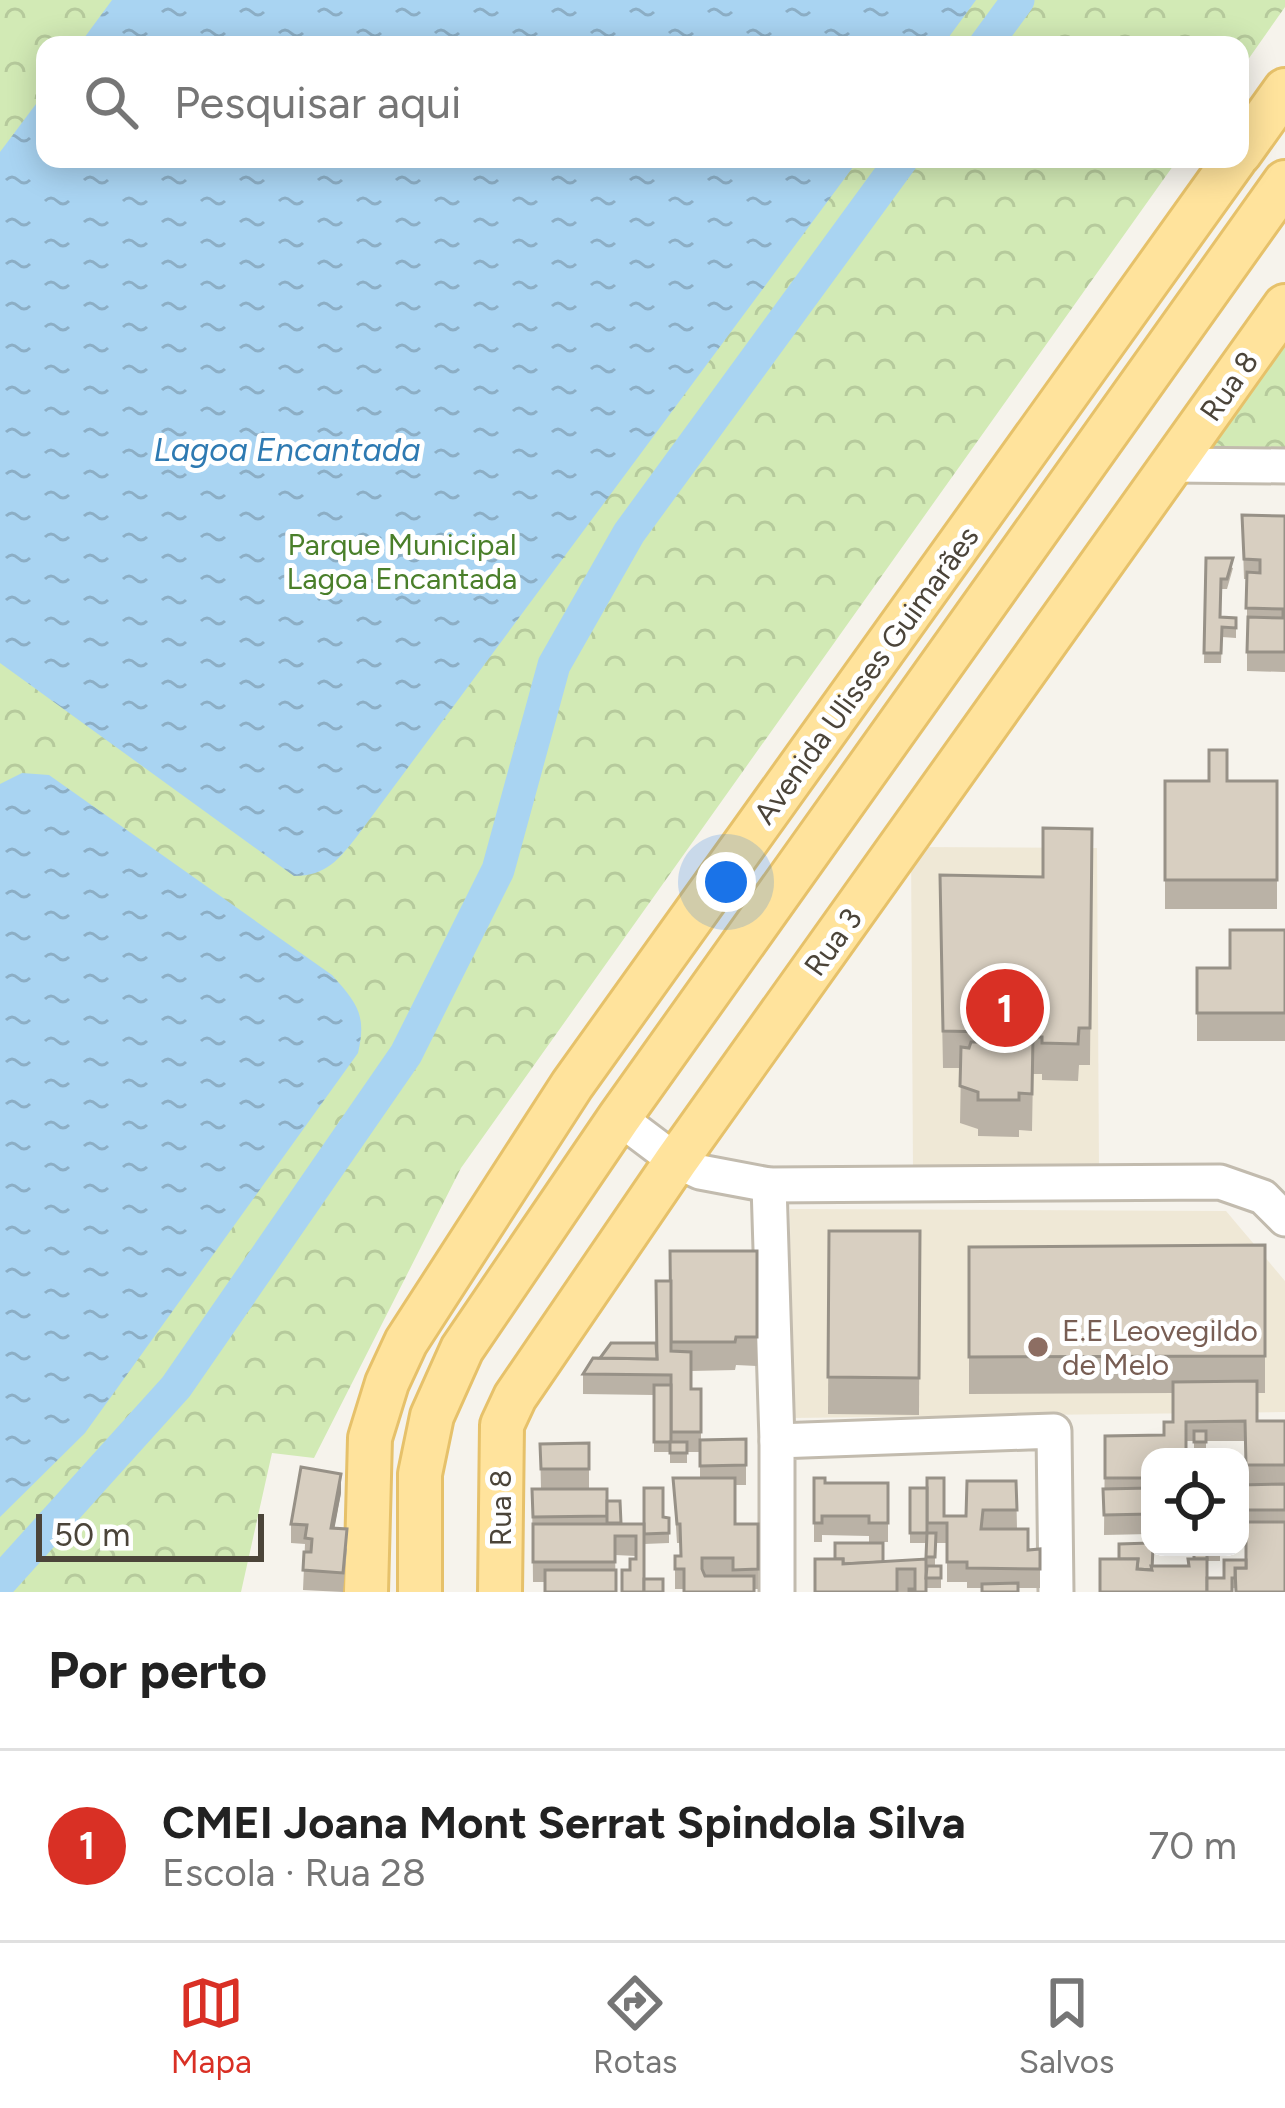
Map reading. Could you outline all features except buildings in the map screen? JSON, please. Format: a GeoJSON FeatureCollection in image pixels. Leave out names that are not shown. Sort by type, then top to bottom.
{"type":"FeatureCollection","features":[{"type":"Feature","properties":{"kind":"main road","name":"Avenida Ulisses Guimarães"},"geometry":{"type":"LineString","coordinates":[[1249,141],[1285,90]]}},
{"type":"Feature","properties":{"kind":"main road","name":"Avenida Ulisses Guimarães"},"geometry":{"type":"LineString","coordinates":[[366,1592],[370,1438],[406,1342],[572,1085],[1229,168]]}},
{"type":"Feature","properties":{"kind":"main road","name":"Avenida Ulisses Guimarães"},"geometry":{"type":"LineString","coordinates":[[419,1592],[420,1474],[431,1416],[462,1349],[619,1118],[1285,182]]}},
{"type":"Feature","properties":{"kind":"main road","name":"Rua 8"},"geometry":{"type":"LineString","coordinates":[[1173,465],[1285,306]]}},
{"type":"Feature","properties":{"kind":"main road","name":"Rua 3"},"geometry":{"type":"LineString","coordinates":[[502,1425],[515,1397],[676,1161],[1173,465]]}},
{"type":"Feature","properties":{"kind":"main road"},"geometry":{"type":"LineString","coordinates":[[572,1085],[619,1118]]}},
{"type":"Feature","properties":{"kind":"main road","name":"Rua 8"},"geometry":{"type":"LineString","coordinates":[[500,1592],[502,1425]]}},
{"type":"Feature","properties":{"kind":"street"},"geometry":{"type":"LineString","coordinates":[[1173,465],[1285,466]]}},
{"type":"Feature","properties":{"kind":"street"},"geometry":{"type":"LineString","coordinates":[[619,1118],[676,1161],[700,1172],[770,1185],[1220,1182],[1263,1197],[1285,1219]]}},
{"type":"Feature","properties":{"kind":"street"},"geometry":{"type":"LineString","coordinates":[[770,1185],[777,1592]]}},
{"type":"Feature","properties":{"kind":"street"},"geometry":{"type":"LineString","coordinates":[[777,1442],[1054,1431],[1056,1592]]}},
{"type":"Feature","properties":{"kind":"shaded area"},"geometry":{"type":"Polygon","coordinates":[[[911,847],[1097,848],[1099,1168],[913,1168],[911,847]]]}},
{"type":"Feature","properties":{"kind":"shaded area","name":"E.E Leovegildo de Melo"},"geometry":{"type":"Polygon","coordinates":[[[790,1209],[1226,1211],[1285,1281],[1285,1412],[791,1418],[790,1209]]]}},
{"type":"Feature","properties":{"kind":"green space","name":"Parque Municipal Lagoa Encantada"},"geometry":{"type":"Polygon","coordinates":[[[0,0],[1285,0],[1285,7],[1249,58],[1249,36],[36,36],[36,168],[1172,168],[461,1168],[314,1458],[272,1453],[241,1592],[0,1592],[0,0]]]}},
{"type":"Feature","properties":{"kind":"green space"},"geometry":{"type":"Polygon","coordinates":[[[1285,312],[1285,453],[1203,452],[1285,312]]]}},
{"type":"Feature","properties":{"kind":"water"},"geometry":{"type":"Polygon","coordinates":[[[112,0],[976,0],[950,36],[86,36],[112,0]]]}},
{"type":"Feature","properties":{"kind":"water","name":"Lagoa Encantada"},"geometry":{"type":"Polygon","coordinates":[[[36,104],[36,168],[852,168],[358,835],[324,869],[294,876],[0,663],[0,152],[36,104]]]}},
{"type":"Feature","properties":{"kind":"water"},"geometry":{"type":"Polygon","coordinates":[[[22,773],[49,775],[332,975],[354,1002],[361,1029],[358,1053],[85,1433],[0,1517],[0,784],[22,773]]]}},
{"type":"Feature","properties":{"kind":"waterway"},"geometry":{"type":"LineString","coordinates":[[992,36],[1018,0]]}},
{"type":"Feature","properties":{"kind":"waterway"},"geometry":{"type":"LineString","coordinates":[[0,1582],[176,1387],[406,1054],[498,870],[554,665],[629,533],[895,168]]}},
{"type":"Feature","properties":{"kind":"place","name":"CMEI Joana Mont Serrat Spindola Silva"},"geometry":{"type":"Point","coordinates":[1005,1008]}},
{"type":"Feature","properties":{"kind":"place","name":"E.E Leovegildo de Melo"},"geometry":{"type":"Point","coordinates":[1038,1347]}}]}
